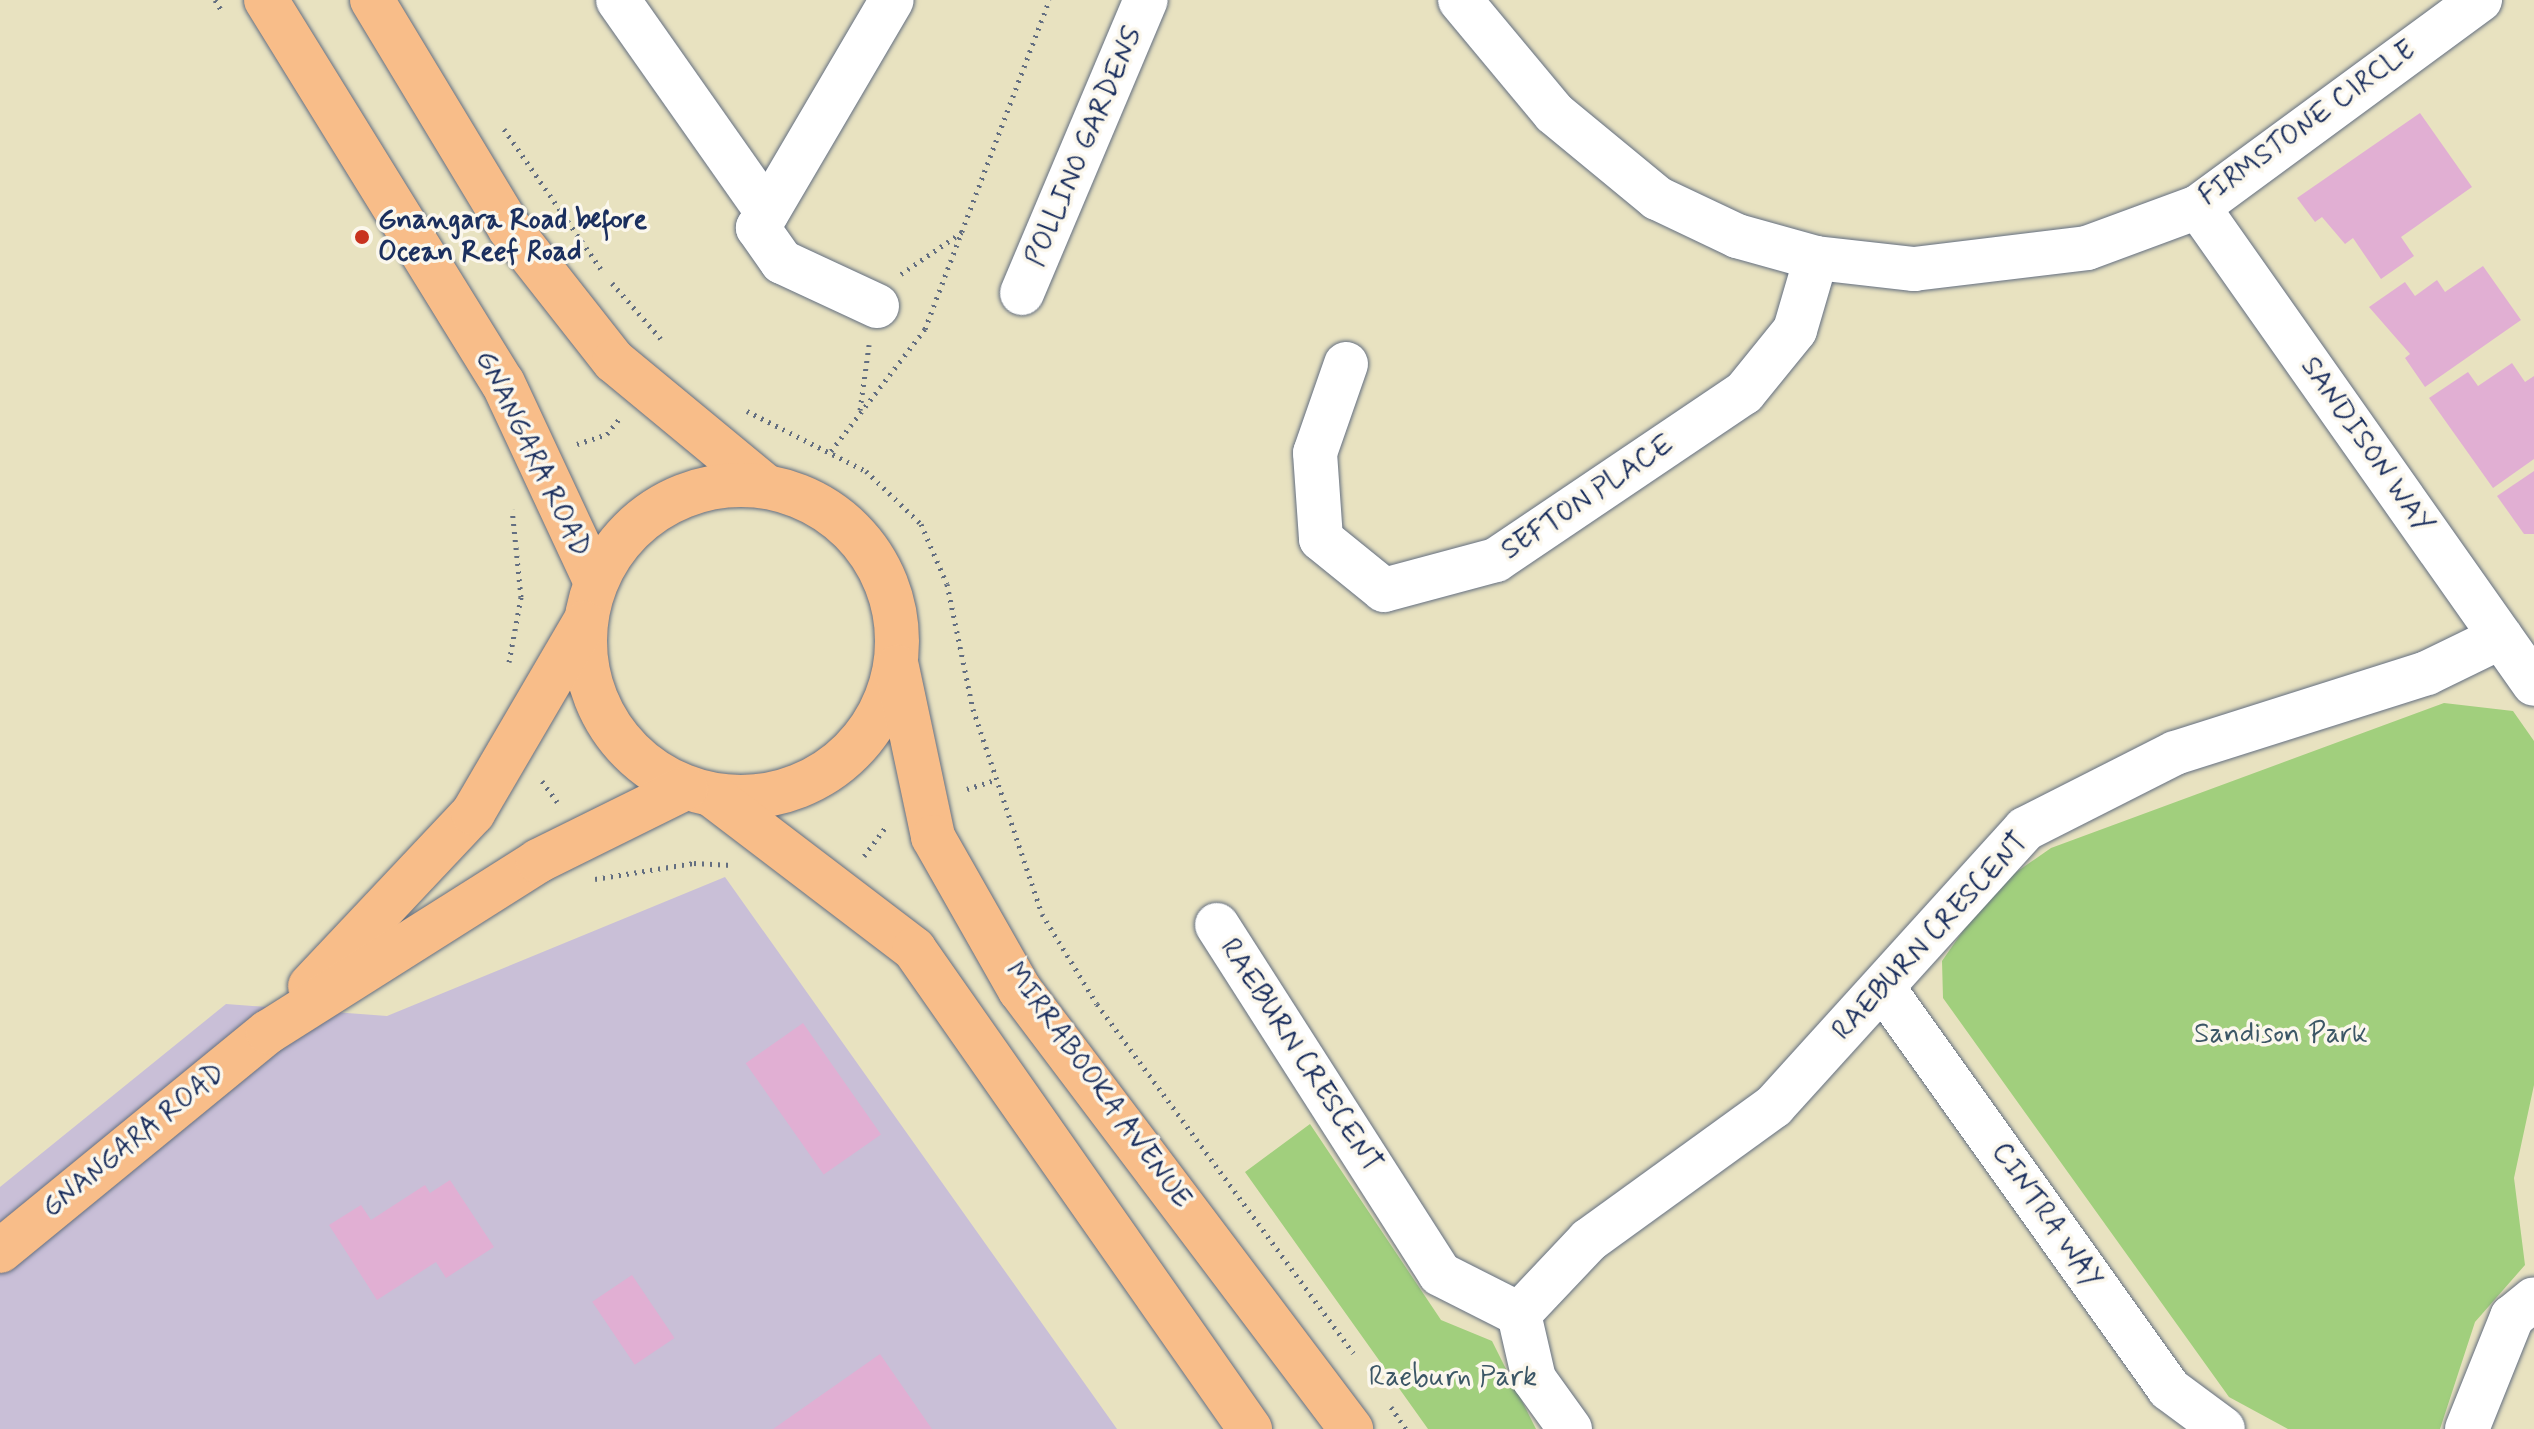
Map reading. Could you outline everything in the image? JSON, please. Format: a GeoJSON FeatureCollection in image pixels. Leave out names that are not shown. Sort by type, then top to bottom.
{"type":"FeatureCollection","features":[{"type":"Feature","properties":{"kind":"main road","name":"GNANGARA ROAD"},"geometry":{"type":"LineString","coordinates":[[266,0],[503,383],[596,582]]}},
{"type":"Feature","properties":{"kind":"main road"},"geometry":{"type":"LineString","coordinates":[[372,0],[510,229],[614,361],[764,485],[812,499],[852,528],[881,569],[896,615],[897,665],[881,712],[851,752],[810,782],[762,796],[699,792]]}},
{"type":"Feature","properties":{"kind":"main road"},"geometry":{"type":"LineString","coordinates":[[764,485],[682,495],[616,546],[596,582],[584,623],[597,705],[619,740],[699,792],[914,949],[1250,1429]]}},
{"type":"Feature","properties":{"kind":"main road","name":"GNANGARA ROAD"},"geometry":{"type":"LineString","coordinates":[[268,1032],[473,813],[584,623]]}},
{"type":"Feature","properties":{"kind":"main road","name":"MIRRABOOKA AVENUE"},"geometry":{"type":"LineString","coordinates":[[897,665],[933,837],[1020,990],[1351,1429]]}},
{"type":"Feature","properties":{"kind":"main road","name":"GNANGARA ROAD"},"geometry":{"type":"LineString","coordinates":[[0,1251],[268,1032],[538,861],[699,792]]}},
{"type":"Feature","properties":{"kind":"street"},"geometry":{"type":"LineString","coordinates":[[618,0],[767,212]]}},
{"type":"Feature","properties":{"kind":"street"},"geometry":{"type":"LineString","coordinates":[[877,306],[770,252],[758,228],[892,0]]}},
{"type":"Feature","properties":{"kind":"street","name":"POLLINO GARDENS"},"geometry":{"type":"LineString","coordinates":[[1022,293],[1146,0]]}},
{"type":"Feature","properties":{"kind":"street","name":"FIRMSTONE CIRCLE"},"geometry":{"type":"LineString","coordinates":[[1460,0],[1554,113],[1657,198],[1737,236],[1816,258],[1914,269],[1999,264],[2087,248],[2198,207],[2480,0]]}},
{"type":"Feature","properties":{"kind":"street","name":"SANDISON WAY"},"geometry":{"type":"LineString","coordinates":[[2198,207],[2534,684]]}},
{"type":"Feature","properties":{"kind":"street","name":"SEFTON PLACE"},"geometry":{"type":"LineString","coordinates":[[1346,364],[1315,453],[1321,539],[1384,590],[1496,560],[1744,393],[1795,330],[1816,258]]}},
{"type":"Feature","properties":{"kind":"street","name":"RAEBURN CRESCENT"},"geometry":{"type":"LineString","coordinates":[[1217,925],[1440,1274],[1519,1314],[1589,1240],[1774,1106],[1884,989],[2025,829],[2175,753],[2427,673],[2501,637]]}},
{"type":"Feature","properties":{"kind":"street","name":"CINTRA WAY"},"geometry":{"type":"LineString","coordinates":[[1884,989],[2169,1389],[2223,1429]]}},
{"type":"Feature","properties":{"kind":"street"},"geometry":{"type":"LineString","coordinates":[[2467,1429],[2512,1317],[2534,1299]]}},
{"type":"Feature","properties":{"kind":"street"},"geometry":{"type":"LineString","coordinates":[[1519,1314],[1534,1379],[1570,1429]]}},
{"type":"Feature","properties":{"kind":"path"},"geometry":{"type":"LineString","coordinates":[[215,0],[229,25]]}},
{"type":"Feature","properties":{"kind":"path"},"geometry":{"type":"LineString","coordinates":[[831,451],[925,329],[1049,0]]}},
{"type":"Feature","properties":{"kind":"path"},"geometry":{"type":"LineString","coordinates":[[536,458],[607,434],[644,387]]}},
{"type":"Feature","properties":{"kind":"path"},"geometry":{"type":"LineString","coordinates":[[507,493],[521,597],[507,672]]}},
{"type":"Feature","properties":{"kind":"path"},"geometry":{"type":"LineString","coordinates":[[508,754],[533,768],[598,884],[694,863],[739,866]]}},
{"type":"Feature","properties":{"kind":"shaded area"},"geometry":{"type":"Polygon","coordinates":[[[725,877],[1117,1429],[0,1429],[0,1187],[226,1004],[387,1016],[725,877]]]}},
{"type":"Feature","properties":{"kind":"green space","name":"Sandison Park"},"geometry":{"type":"Polygon","coordinates":[[[2444,703],[2513,711],[2534,741],[2534,1085],[2514,1178],[2525,1265],[2475,1322],[2440,1429],[2288,1429],[2229,1397],[1943,998],[1942,961],[1992,889],[2051,848],[2444,703]]]}},
{"type":"Feature","properties":{"kind":"green space","name":"Raeburn Park"},"geometry":{"type":"Polygon","coordinates":[[[1310,1124],[1441,1320],[1492,1341],[1536,1429],[1428,1429],[1245,1172],[1310,1124]]]}},
{"type":"Feature","properties":{"kind":"building"},"geometry":{"type":"Polygon","coordinates":[[[2420,113],[2472,187],[2401,237],[2414,256],[2381,279],[2353,238],[2345,244],[2322,217],[2315,222],[2297,198],[2420,113]]]}},
{"type":"Feature","properties":{"kind":"building"},"geometry":{"type":"Polygon","coordinates":[[[2483,266],[2521,320],[2425,387],[2405,358],[2410,354],[2369,307],[2405,282],[2415,296],[2437,280],[2445,292],[2483,266]]]}},
{"type":"Feature","properties":{"kind":"building"},"geometry":{"type":"Polygon","coordinates":[[[2512,363],[2525,382],[2534,376],[2534,459],[2493,488],[2429,398],[2468,372],[2478,386],[2512,363]]]}},
{"type":"Feature","properties":{"kind":"building"},"geometry":{"type":"Polygon","coordinates":[[[2534,471],[2534,534],[2524,534],[2497,496],[2534,471]]]}},
{"type":"Feature","properties":{"kind":"building"},"geometry":{"type":"Polygon","coordinates":[[[803,1023],[881,1134],[824,1175],[746,1063],[803,1023]]]}},
{"type":"Feature","properties":{"kind":"building"},"geometry":{"type":"Polygon","coordinates":[[[450,1180],[494,1247],[446,1278],[436,1262],[377,1300],[329,1225],[361,1205],[371,1220],[425,1185],[430,1193],[450,1180]]]}},
{"type":"Feature","properties":{"kind":"building"},"geometry":{"type":"Polygon","coordinates":[[[632,1275],[674,1338],[635,1365],[592,1302],[632,1275]]]}},
{"type":"Feature","properties":{"kind":"building"},"geometry":{"type":"Polygon","coordinates":[[[880,1354],[932,1429],[773,1429],[880,1354]]]}},
{"type":"Feature","properties":{"kind":"place","name":"Gnangara Road before Ocean Reef Road"},"geometry":{"type":"Point","coordinates":[362,237]}}]}
